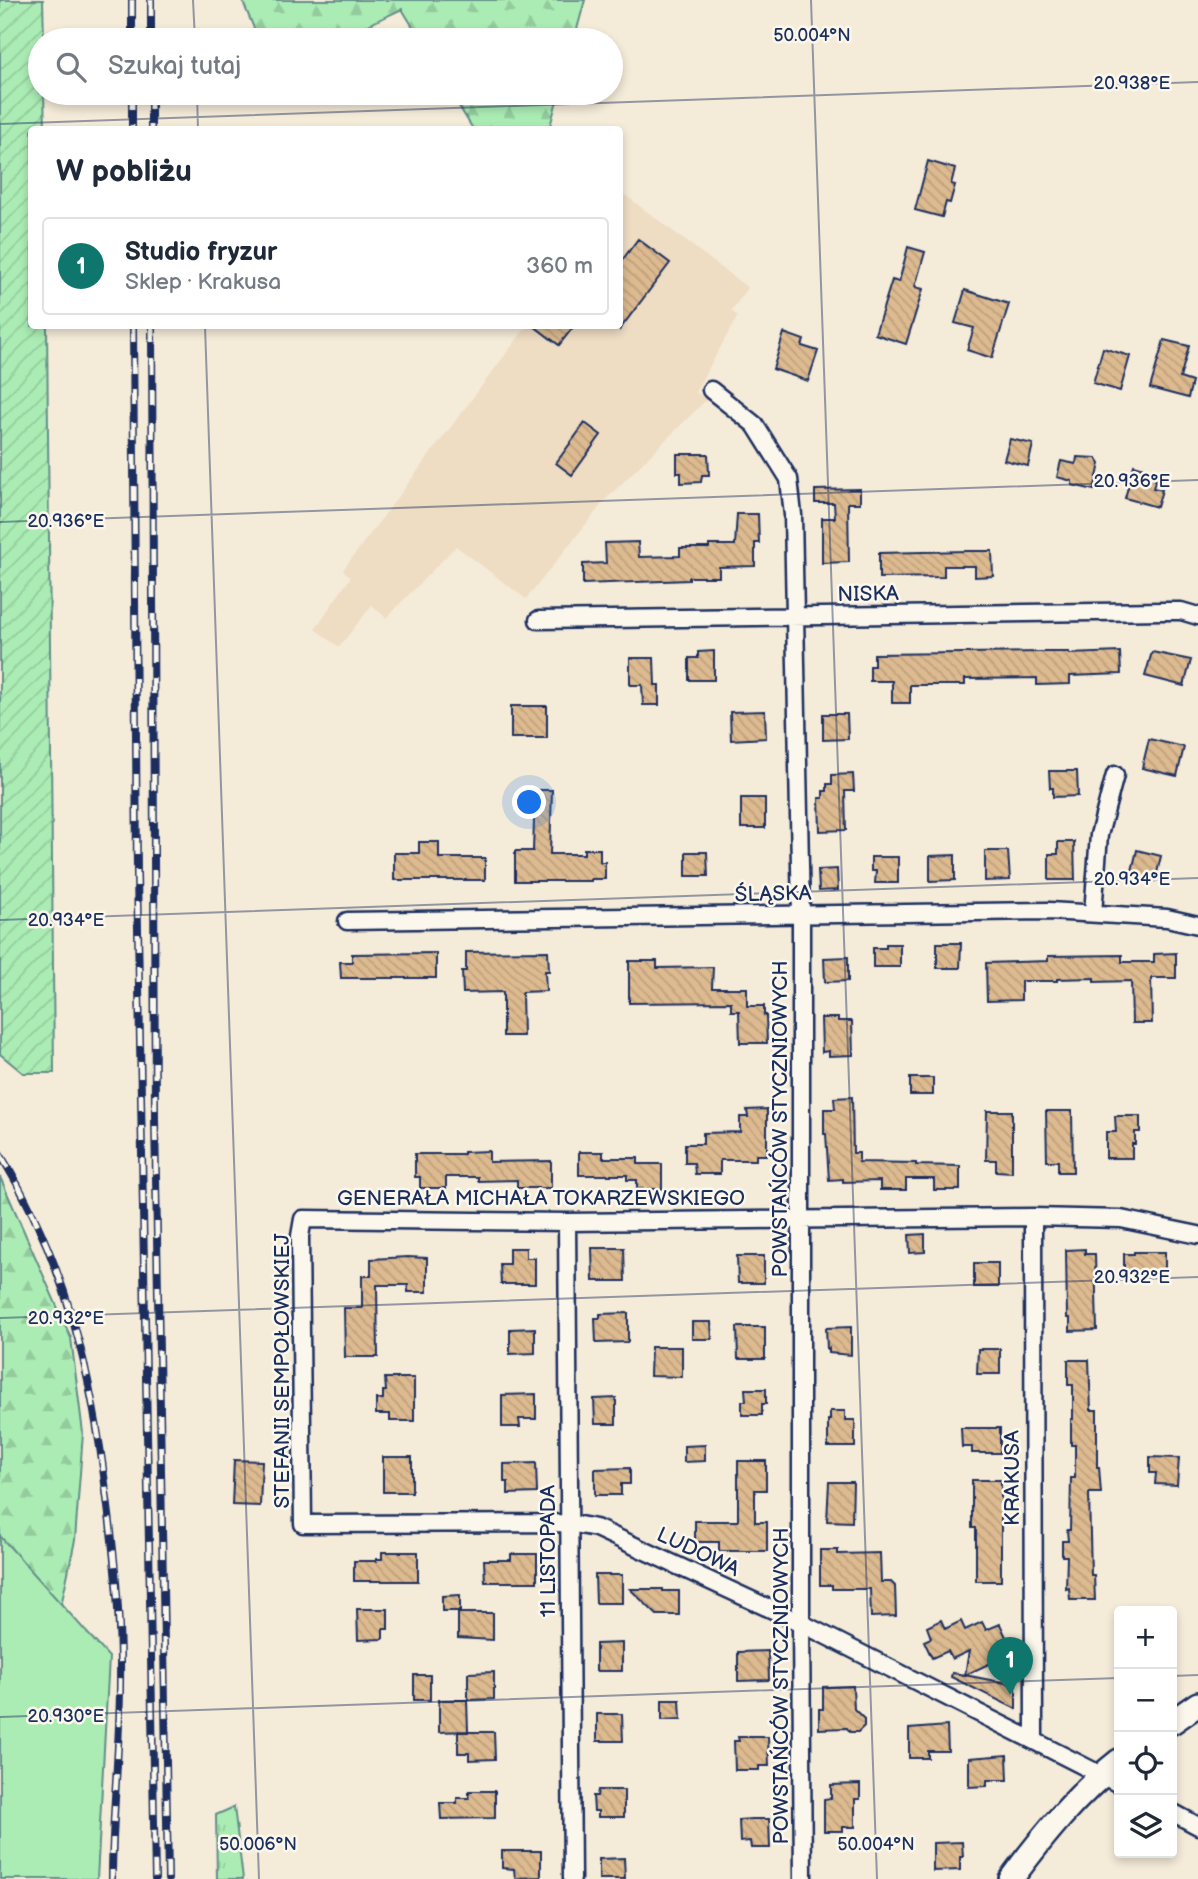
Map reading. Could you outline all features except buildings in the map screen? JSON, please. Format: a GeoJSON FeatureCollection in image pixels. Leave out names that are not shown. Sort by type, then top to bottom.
{"type":"FeatureCollection","features":[{"type":"Feature","properties":{"kind":"main road"},"geometry":{"type":"LineString","coordinates":[[1177,1719],[1198,1704]]}},
{"type":"Feature","properties":{"kind":"main road"},"geometry":{"type":"LineString","coordinates":[[1011,1879],[1049,1829],[1114,1773]]}},
{"type":"Feature","properties":{"kind":"street","name":"POWSTAŃCÓW STYCZNIOWYCH"},"geometry":{"type":"LineString","coordinates":[[711,390],[755,425],[789,479],[793,515],[801,915],[803,1879]]}},
{"type":"Feature","properties":{"kind":"street","name":"NISKA"},"geometry":{"type":"LineString","coordinates":[[538,620],[1163,611],[1181,611],[1198,616]]}},
{"type":"Feature","properties":{"kind":"street"},"geometry":{"type":"LineString","coordinates":[[1093,913],[1099,835],[1115,775]]}},
{"type":"Feature","properties":{"kind":"street","name":"ŚLĄSKA"},"geometry":{"type":"LineString","coordinates":[[347,921],[1049,911],[1167,918],[1198,925]]}},
{"type":"Feature","properties":{"kind":"street","name":"GENERAŁA MICHAŁA TOKARZEWSKIEGO"},"geometry":{"type":"LineString","coordinates":[[303,1219],[567,1222],[1033,1217],[1121,1219],[1198,1235]]}},
{"type":"Feature","properties":{"kind":"street","name":"KRAKUSA"},"geometry":{"type":"LineString","coordinates":[[1033,1217],[1034,1739]]}},
{"type":"Feature","properties":{"kind":"street","name":"STEFANII SEMPOŁOWSKIEJ"},"geometry":{"type":"LineString","coordinates":[[303,1219],[300,1236],[303,1524]]}},
{"type":"Feature","properties":{"kind":"street","name":"11 LISTOPADA"},"geometry":{"type":"LineString","coordinates":[[567,1222],[572,1879]]}},
{"type":"Feature","properties":{"kind":"street","name":"LUDOWA"},"geometry":{"type":"LineString","coordinates":[[303,1524],[569,1523],[596,1528],[801,1623],[1034,1739],[1114,1773]]}},
{"type":"Feature","properties":{"kind":"street"},"geometry":{"type":"LineString","coordinates":[[1177,1815],[1198,1826]]}},
{"type":"Feature","properties":{"kind":"shaded area"},"geometry":{"type":"Polygon","coordinates":[[[625,195],[748,288],[731,311],[738,316],[695,392],[707,399],[606,499],[526,599],[456,546],[386,618],[372,605],[339,647],[315,629],[351,577],[343,570],[525,329],[623,329],[625,195]]]}},
{"type":"Feature","properties":{"kind":"green space"},"geometry":{"type":"Polygon","coordinates":[[[0,0],[43,0],[44,28],[28,28],[28,105],[44,105],[45,126],[28,126],[28,329],[47,329],[54,1073],[23,1073],[0,1054],[0,0]]]}},
{"type":"Feature","properties":{"kind":"green space"},"geometry":{"type":"Polygon","coordinates":[[[242,0],[585,0],[577,28],[414,28],[402,9],[362,28],[254,28],[242,0]]]}},
{"type":"Feature","properties":{"kind":"green space"},"geometry":{"type":"Polygon","coordinates":[[[458,105],[556,105],[550,126],[471,126],[458,105]]]}},
{"type":"Feature","properties":{"kind":"green space"},"geometry":{"type":"Polygon","coordinates":[[[0,1177],[71,1338],[83,1433],[75,1540],[59,1615],[0,1680],[0,1177]]]}},
{"type":"Feature","properties":{"kind":"green space"},"geometry":{"type":"Polygon","coordinates":[[[0,1536],[109,1657],[97,1879],[0,1879],[0,1536]]]}},
{"type":"Feature","properties":{"kind":"green space"},"geometry":{"type":"Polygon","coordinates":[[[234,1807],[243,1879],[217,1879],[216,1815],[234,1807]]]}},
{"type":"Feature","properties":{"kind":"railway"},"geometry":{"type":"LineString","coordinates":[[132,0],[132,28]]}},
{"type":"Feature","properties":{"kind":"railway"},"geometry":{"type":"LineString","coordinates":[[151,0],[151,28]]}},
{"type":"Feature","properties":{"kind":"railway"},"geometry":{"type":"LineString","coordinates":[[132,105],[132,126]]}},
{"type":"Feature","properties":{"kind":"railway"},"geometry":{"type":"LineString","coordinates":[[151,105],[151,126]]}},
{"type":"Feature","properties":{"kind":"railway"},"geometry":{"type":"LineString","coordinates":[[133,329],[137,874],[155,1879]]}},
{"type":"Feature","properties":{"kind":"railway"},"geometry":{"type":"LineString","coordinates":[[152,329],[155,1119],[168,1879]]}},
{"type":"Feature","properties":{"kind":"railway"},"geometry":{"type":"LineString","coordinates":[[0,1154],[43,1237],[59,1278],[84,1363],[101,1453],[115,1568],[120,1638],[120,1708],[112,1879]]}},
{"type":"Feature","properties":{"kind":"place","name":"Studio fryzur"},"geometry":{"type":"Point","coordinates":[1010,1695]}}]}
